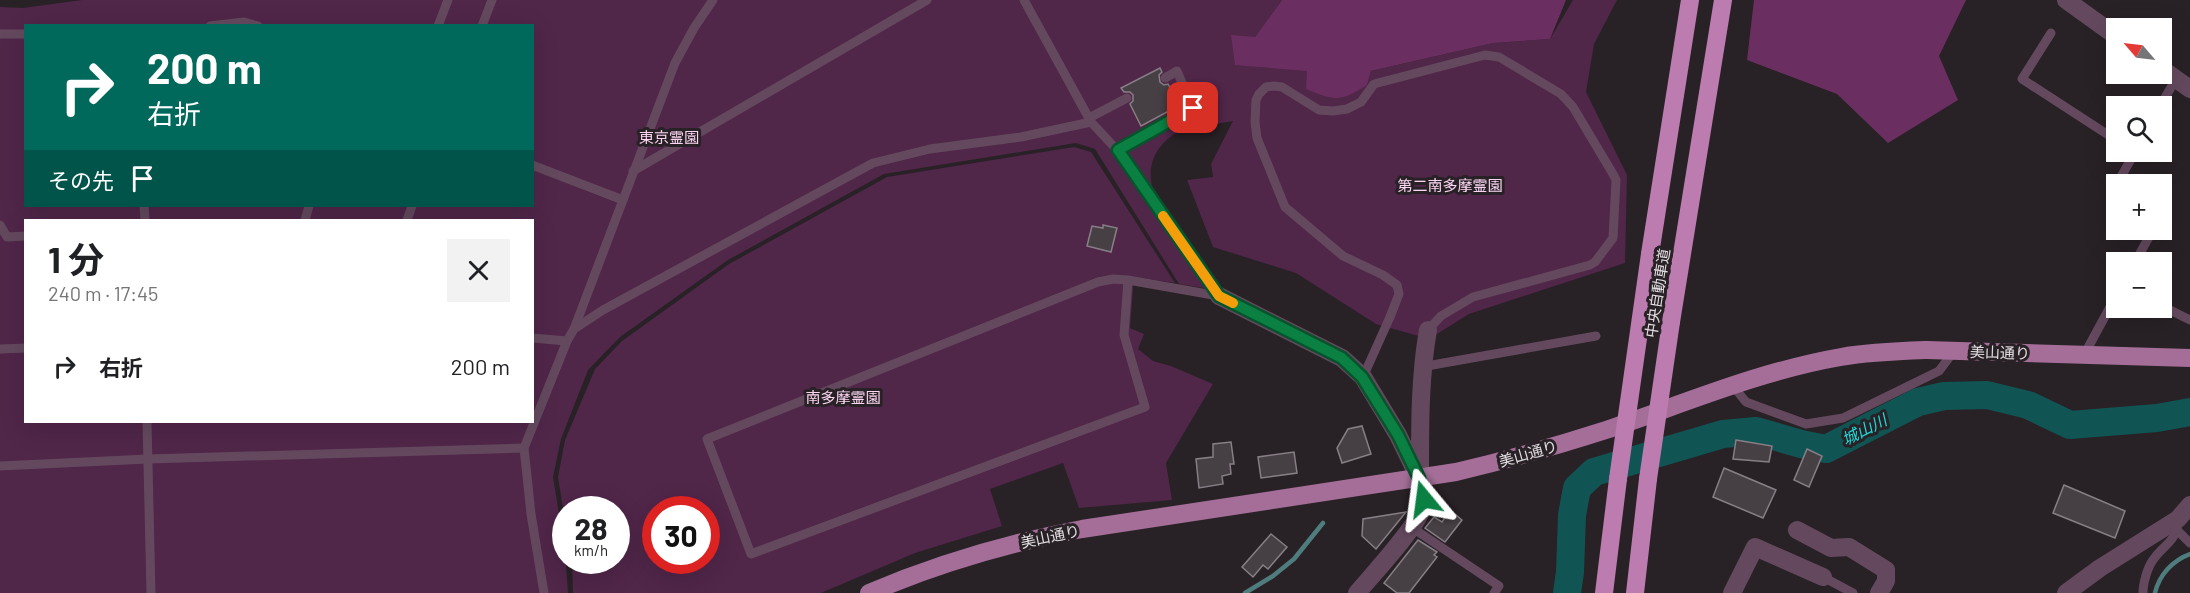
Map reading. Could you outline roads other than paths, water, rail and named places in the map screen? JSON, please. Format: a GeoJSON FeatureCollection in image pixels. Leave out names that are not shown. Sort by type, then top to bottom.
{"type":"FeatureCollection","features":[{"type":"Feature","properties":{"kind":"highway","name":"中央自動車道"},"geometry":{"type":"LineString","coordinates":[[1604,593],[1650,254],[1690,0]]}},
{"type":"Feature","properties":{"kind":"highway","name":"中央自動車道"},"geometry":{"type":"LineString","coordinates":[[1635,593],[1648,479],[1671,322],[1723,0]]}},
{"type":"Feature","properties":{"kind":"main road","name":"美山通り"},"geometry":{"type":"LineString","coordinates":[[869,593],[954,561],[1038,537],[1456,472],[1516,457],[1605,430],[1733,386],[1841,357],[1899,351],[1954,351],[2190,358]]}},
{"type":"Feature","properties":{"kind":"street"},"geometry":{"type":"LineString","coordinates":[[2066,0],[2087,7],[2106,26]]}},
{"type":"Feature","properties":{"kind":"street"},"geometry":{"type":"LineString","coordinates":[[1219,296],[1342,358],[1362,377],[1398,435],[1419,478],[1424,499],[1421,511],[1411,527],[1357,593]]}},
{"type":"Feature","properties":{"kind":"street"},"geometry":{"type":"LineString","coordinates":[[1419,478],[1421,367],[1428,330]]}},
{"type":"Feature","properties":{"kind":"street"},"geometry":{"type":"LineString","coordinates":[[2066,593],[2100,568],[2182,519]]}},
{"type":"Feature","properties":{"kind":"street"},"geometry":{"type":"LineString","coordinates":[[1797,530],[1831,548],[1849,547],[1886,570],[1886,582],[1879,593]]}},
{"type":"Feature","properties":{"kind":"street"},"geometry":{"type":"LineString","coordinates":[[1732,593],[1755,547],[1823,577]]}},
{"type":"Feature","properties":{"kind":"lane"},"geometry":{"type":"LineString","coordinates":[[439,24],[448,0]]}},
{"type":"Feature","properties":{"kind":"lane"},"geometry":{"type":"LineString","coordinates":[[483,24],[492,0]]}},
{"type":"Feature","properties":{"kind":"lane"},"geometry":{"type":"LineString","coordinates":[[544,593],[531,514],[524,448],[567,341],[574,329],[675,63],[694,28],[713,0]]}},
{"type":"Feature","properties":{"kind":"lane"},"geometry":{"type":"LineString","coordinates":[[633,171],[927,0]]}},
{"type":"Feature","properties":{"kind":"lane"},"geometry":{"type":"LineString","coordinates":[[1024,0],[1090,120],[1118,150],[1219,296]]}},
{"type":"Feature","properties":{"kind":"lane"},"geometry":{"type":"LineString","coordinates":[[227,24],[244,22],[251,24]]}},
{"type":"Feature","properties":{"kind":"lane"},"geometry":{"type":"LineString","coordinates":[[2051,33],[2022,79],[2106,134]]}},
{"type":"Feature","properties":{"kind":"lane"},"geometry":{"type":"LineString","coordinates":[[0,34],[24,34]]}},
{"type":"Feature","properties":{"kind":"lane"},"geometry":{"type":"LineString","coordinates":[[1362,377],[1399,294],[1397,285],[1383,275],[1343,256],[1285,207],[1257,138],[1256,100],[1266,87],[1282,87],[1319,110],[1347,109],[1361,102],[1374,84],[1485,55],[1502,59],[1555,90],[1573,107],[1616,180],[1613,238],[1595,262],[1590,265],[1473,297],[1441,316],[1428,330]]}},
{"type":"Feature","properties":{"kind":"lane"},"geometry":{"type":"LineString","coordinates":[[1118,150],[1193,108],[1177,71],[1165,78]]}},
{"type":"Feature","properties":{"kind":"lane"},"geometry":{"type":"LineString","coordinates":[[2166,96],[2176,79]]}},
{"type":"Feature","properties":{"kind":"lane"},"geometry":{"type":"LineString","coordinates":[[574,329],[603,310],[873,163],[930,149],[1022,137],[1090,120],[1127,98]]}},
{"type":"Feature","properties":{"kind":"lane"},"geometry":{"type":"LineString","coordinates":[[534,166],[623,200]]}},
{"type":"Feature","properties":{"kind":"lane"},"geometry":{"type":"LineString","coordinates":[[0,225],[7,237],[24,236]]}},
{"type":"Feature","properties":{"kind":"lane"},"geometry":{"type":"LineString","coordinates":[[1128,280],[1124,335],[1145,407],[751,554],[707,439],[1098,282],[1113,279],[1128,280],[1219,296]]}},
{"type":"Feature","properties":{"kind":"lane"},"geometry":{"type":"LineString","coordinates":[[2172,311],[2190,320]]}},
{"type":"Feature","properties":{"kind":"lane"},"geometry":{"type":"LineString","coordinates":[[2084,355],[2106,314]]}},
{"type":"Feature","properties":{"kind":"lane"},"geometry":{"type":"LineString","coordinates":[[1421,367],[1596,336]]}},
{"type":"Feature","properties":{"kind":"lane"},"geometry":{"type":"LineString","coordinates":[[534,338],[567,341]]}},
{"type":"Feature","properties":{"kind":"lane"},"geometry":{"type":"LineString","coordinates":[[0,349],[24,348]]}},
{"type":"Feature","properties":{"kind":"lane"},"geometry":{"type":"LineString","coordinates":[[1733,386],[1746,402],[1806,424],[1843,418],[1939,371],[1954,351]]}},
{"type":"Feature","properties":{"kind":"lane"},"geometry":{"type":"LineString","coordinates":[[147,423],[151,593]]}},
{"type":"Feature","properties":{"kind":"lane"},"geometry":{"type":"LineString","coordinates":[[0,465],[524,448]]}},
{"type":"Feature","properties":{"kind":"lane"},"geometry":{"type":"LineString","coordinates":[[2182,519],[2190,543]]}},
{"type":"Feature","properties":{"kind":"lane"},"geometry":{"type":"LineString","coordinates":[[2143,593],[2152,561],[2170,543],[2182,519]]}},
{"type":"Feature","properties":{"kind":"lane"},"geometry":{"type":"LineString","coordinates":[[1411,527],[1499,586],[1494,593]]}},
{"type":"Feature","properties":{"kind":"lane"},"geometry":{"type":"LineString","coordinates":[[1823,577],[1852,593]]}},
{"type":"Feature","properties":{"kind":"waterway","name":"城山川"},"geometry":{"type":"LineString","coordinates":[[1567,593],[1572,515],[1577,488],[1594,472],[1723,434],[1756,431],[1826,449],[1918,402],[1944,396],[1987,395],[2028,405],[2070,425],[2157,418],[2190,412]]}},
{"type":"Feature","properties":{"kind":"waterway"},"geometry":{"type":"LineString","coordinates":[[1570,479],[1584,482]]}},
{"type":"Feature","properties":{"kind":"waterway"},"geometry":{"type":"LineString","coordinates":[[1245,593],[1273,576],[1294,559],[1323,523]]}},
{"type":"Feature","properties":{"kind":"waterway"},"geometry":{"type":"LineString","coordinates":[[2155,593],[2168,569],[2178,560],[2190,554]]}},
{"type":"Feature","properties":{"kind":"park label","name":"東京霊園"},"geometry":{"type":"Point","coordinates":[669,137]}},
{"type":"Feature","properties":{"kind":"park label","name":"第二南多摩霊園"},"geometry":{"type":"Point","coordinates":[1450,185]}},
{"type":"Feature","properties":{"kind":"park label","name":"南多摩霊園"},"geometry":{"type":"Point","coordinates":[843,397]}}]}
